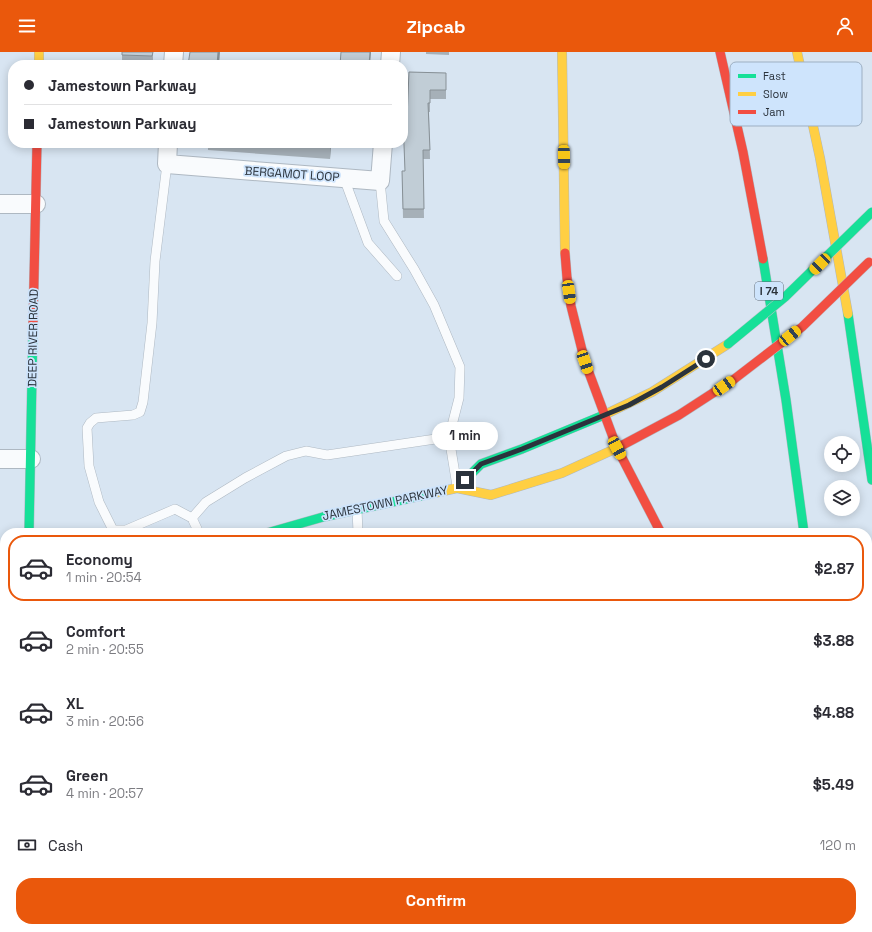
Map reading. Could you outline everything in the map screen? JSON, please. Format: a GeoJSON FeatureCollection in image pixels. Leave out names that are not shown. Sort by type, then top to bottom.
{"type":"FeatureCollection","features":[{"type":"Feature","properties":{"kind":"main road"},"geometry":{"type":"LineString","coordinates":[[562,52],[565,246],[571,306],[577,334],[604,415],[617,448],[658,528]]}},
{"type":"Feature","properties":{"kind":"main road","name":"I 74"},"geometry":{"type":"LineString","coordinates":[[720,52],[730,96]]}},
{"type":"Feature","properties":{"kind":"main road"},"geometry":{"type":"LineString","coordinates":[[797,52],[799,62]]}},
{"type":"Feature","properties":{"kind":"main road","name":"I 74"},"geometry":{"type":"LineString","coordinates":[[737,126],[748,176],[763,258],[790,426],[803,528]]}},
{"type":"Feature","properties":{"kind":"main road"},"geometry":{"type":"LineString","coordinates":[[813,126],[836,245],[864,416],[872,480]]}},
{"type":"Feature","properties":{"kind":"main road","name":"DEEP RIVER ROAD"},"geometry":{"type":"LineString","coordinates":[[29,528],[37,148]]}},
{"type":"Feature","properties":{"kind":"main road","name":"JAMESTOWN PARKWAY"},"geometry":{"type":"LineString","coordinates":[[457,488],[481,464],[522,449],[629,405],[695,367],[755,324],[783,300],[872,212]]}},
{"type":"Feature","properties":{"kind":"main road","name":"JAMESTOWN PARKWAY"},"geometry":{"type":"LineString","coordinates":[[291,528],[319,522],[357,509],[457,488],[490,495],[562,473],[617,448],[679,415],[733,380],[802,327],[872,259]]}},
{"type":"Feature","properties":{"kind":"street"},"geometry":{"type":"LineString","coordinates":[[167,164],[168,148]]}},
{"type":"Feature","properties":{"kind":"street"},"geometry":{"type":"LineString","coordinates":[[380,181],[383,148]]}},
{"type":"Feature","properties":{"kind":"street","name":"BERGAMOT LOOP"},"geometry":{"type":"LineString","coordinates":[[167,164],[380,181]]}},
{"type":"Feature","properties":{"kind":"street"},"geometry":{"type":"LineString","coordinates":[[0,204],[36,204]]}},
{"type":"Feature","properties":{"kind":"street"},"geometry":{"type":"LineString","coordinates":[[0,459],[31,459]]}},
{"type":"Feature","properties":{"kind":"lane"},"geometry":{"type":"LineString","coordinates":[[113,528],[99,502],[89,466],[87,428],[96,418],[133,415],[140,412],[143,402],[152,323],[155,261],[167,164]]}},
{"type":"Feature","properties":{"kind":"lane"},"geometry":{"type":"LineString","coordinates":[[344,178],[368,243],[397,276]]}},
{"type":"Feature","properties":{"kind":"lane"},"geometry":{"type":"LineString","coordinates":[[380,181],[384,221],[414,269],[434,306],[460,367],[459,398],[449,437],[457,488]]}},
{"type":"Feature","properties":{"kind":"lane"},"geometry":{"type":"LineString","coordinates":[[192,518],[206,502],[245,478],[286,456],[306,451],[327,455],[449,437]]}},
{"type":"Feature","properties":{"kind":"lane"},"geometry":{"type":"LineString","coordinates":[[131,528],[175,509],[192,518],[197,528]]}},
{"type":"Feature","properties":{"kind":"lane"},"geometry":{"type":"LineString","coordinates":[[357,509],[358,528]]}},
{"type":"Feature","properties":{"kind":"building"},"geometry":{"type":"Polygon","coordinates":[[[122,52],[153,52],[152,56],[122,55],[122,52]]]}},
{"type":"Feature","properties":{"kind":"building"},"geometry":{"type":"Polygon","coordinates":[[[190,52],[218,52],[217,60],[189,60],[190,52]]]}},
{"type":"Feature","properties":{"kind":"building"},"geometry":{"type":"Polygon","coordinates":[[[341,52],[370,52],[369,60],[340,60],[341,52]]]}},
{"type":"Feature","properties":{"kind":"building"},"geometry":{"type":"Polygon","coordinates":[[[409,72],[446,73],[446,90],[430,90],[430,103],[428,103],[430,150],[423,150],[424,209],[403,209],[402,171],[405,171],[404,148],[408,148],[409,72]]]}},
{"type":"Feature","properties":{"kind":"traffic: fast"},"geometry":{"type":"LineString","coordinates":[[728,344],[785,297],[872,212]]}},
{"type":"Feature","properties":{"kind":"traffic: fast"},"geometry":{"type":"LineString","coordinates":[[763,259],[786,400],[803,528]]}},
{"type":"Feature","properties":{"kind":"traffic: fast"},"geometry":{"type":"LineString","coordinates":[[848,314],[872,480]]}},
{"type":"Feature","properties":{"kind":"traffic: fast"},"geometry":{"type":"LineString","coordinates":[[29,528],[33,325]]}},
{"type":"Feature","properties":{"kind":"traffic: fast"},"geometry":{"type":"LineString","coordinates":[[457,488],[481,464],[522,449],[604,415]]}},
{"type":"Feature","properties":{"kind":"traffic: fast"},"geometry":{"type":"LineString","coordinates":[[284,528],[323,517],[434,493]]}},
{"type":"Feature","properties":{"kind":"traffic: slow"},"geometry":{"type":"LineString","coordinates":[[39,52],[39,60]]}},
{"type":"Feature","properties":{"kind":"traffic: slow"},"geometry":{"type":"LineString","coordinates":[[562,52],[565,253]]}},
{"type":"Feature","properties":{"kind":"traffic: slow"},"geometry":{"type":"LineString","coordinates":[[797,52],[799,62]]}},
{"type":"Feature","properties":{"kind":"traffic: slow"},"geometry":{"type":"LineString","coordinates":[[813,126],[848,314]]}},
{"type":"Feature","properties":{"kind":"traffic: slow"},"geometry":{"type":"LineString","coordinates":[[604,415],[652,392],[728,344]]}},
{"type":"Feature","properties":{"kind":"traffic: slow"},"geometry":{"type":"LineString","coordinates":[[434,493],[457,488],[491,495],[562,473],[617,448]]}},
{"type":"Feature","properties":{"kind":"traffic: jam"},"geometry":{"type":"LineString","coordinates":[[720,52],[730,95]]}},
{"type":"Feature","properties":{"kind":"traffic: jam"},"geometry":{"type":"LineString","coordinates":[[737,126],[763,259]]}},
{"type":"Feature","properties":{"kind":"traffic: jam"},"geometry":{"type":"LineString","coordinates":[[33,325],[37,148]]}},
{"type":"Feature","properties":{"kind":"traffic: jam"},"geometry":{"type":"LineString","coordinates":[[565,253],[571,306],[585,362],[617,448],[658,528]]}},
{"type":"Feature","properties":{"kind":"traffic: jam"},"geometry":{"type":"LineString","coordinates":[[733,380],[802,327],[869,262]]}},
{"type":"Feature","properties":{"kind":"traffic: jam"},"geometry":{"type":"LineString","coordinates":[[617,448],[679,415],[733,380]]}},
{"type":"Feature","properties":{"kind":"route"},"geometry":{"type":"LineString","coordinates":[[465,480],[481,464],[522,449],[629,405],[662,387],[706,359]]}}]}
